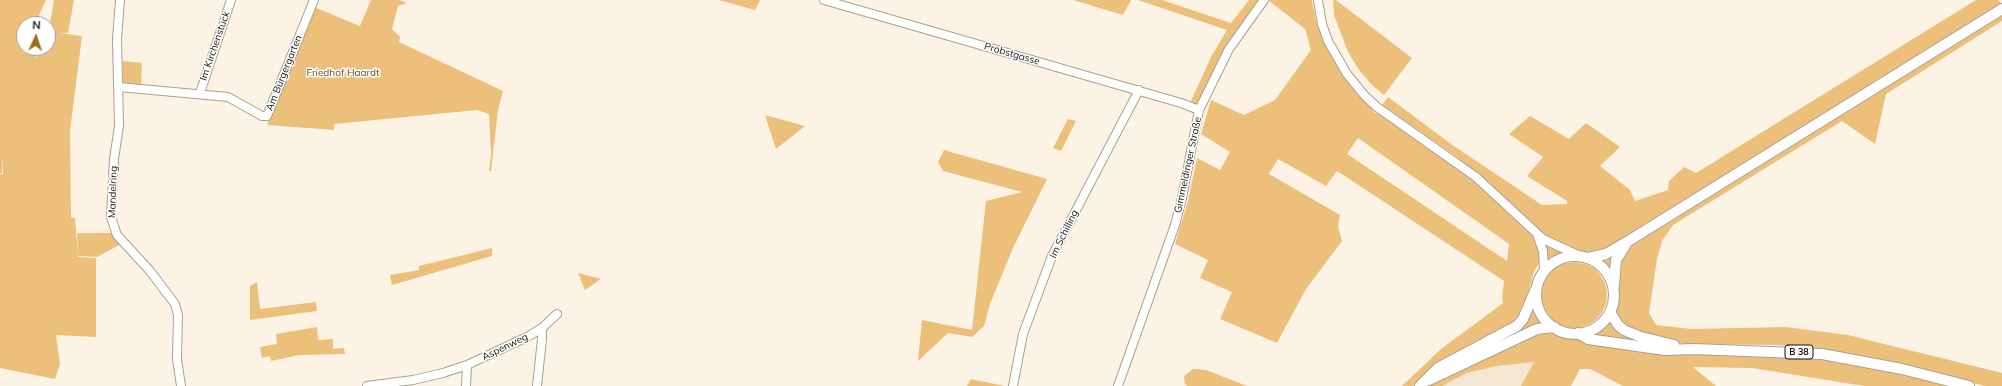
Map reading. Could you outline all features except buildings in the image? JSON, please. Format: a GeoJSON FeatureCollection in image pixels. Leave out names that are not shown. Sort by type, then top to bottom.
{"type":"FeatureCollection","features":[{"type":"Feature","properties":{"kind":"main road"},"geometry":{"type":"LineString","coordinates":[[1422,384],[1432,372],[1442,365],[1517,326],[1523,319],[1544,271],[1558,260],[1571,256],[1584,257],[1606,254],[2002,9]]}},
{"type":"Feature","properties":{"kind":"main road"},"geometry":{"type":"LineString","coordinates":[[1537,287],[1537,300],[1540,312],[1554,327],[1565,332],[1578,333],[1596,327],[1610,312],[1613,300],[1617,257],[1630,240]]}},
{"type":"Feature","properties":{"kind":"main road"},"geometry":{"type":"LineString","coordinates":[[1584,257],[1597,263],[1606,272],[1613,290]]}},
{"type":"Feature","properties":{"kind":"main road","name":"B 38"},"geometry":{"type":"LineString","coordinates":[[1610,312],[1618,325],[1631,333],[1655,341],[1694,349]]}},
{"type":"Feature","properties":{"kind":"main road"},"geometry":{"type":"LineString","coordinates":[[1422,384],[1537,329],[1554,327]]}},
{"type":"Feature","properties":{"kind":"main road","name":"B 38"},"geometry":{"type":"LineString","coordinates":[[1578,333],[1588,339],[1665,350],[1694,349],[1822,354],[1902,369],[1969,386]]}},
{"type":"Feature","properties":{"kind":"street","name":"Mandelring"},"geometry":{"type":"LineString","coordinates":[[120,0],[117,39],[119,126],[114,159],[111,217],[117,235],[150,271],[175,304],[178,315],[177,359],[181,386]]}},
{"type":"Feature","properties":{"kind":"street","name":"Im Kirchenstück"},"geometry":{"type":"LineString","coordinates":[[200,93],[231,0]]}},
{"type":"Feature","properties":{"kind":"street","name":"Am Bürgergarten"},"geometry":{"type":"LineString","coordinates":[[119,86],[228,97],[262,116],[267,116],[314,0]]}},
{"type":"Feature","properties":{"kind":"street","name":"Probstgasse"},"geometry":{"type":"LineString","coordinates":[[824,0],[1138,90],[1199,110]]}},
{"type":"Feature","properties":{"kind":"street","name":"Gimmeldinger Straße"},"geometry":{"type":"LineString","coordinates":[[1118,386],[1175,225],[1182,198],[1199,110],[1229,49],[1264,0]]}},
{"type":"Feature","properties":{"kind":"street"},"geometry":{"type":"LineString","coordinates":[[1318,0],[1322,24],[1328,41],[1346,74],[1365,96],[1377,107],[1476,177],[1537,234],[1548,242],[1584,257]]}},
{"type":"Feature","properties":{"kind":"street","name":"Im Schilling"},"geometry":{"type":"LineString","coordinates":[[1013,386],[1023,334],[1052,256],[1138,90]]}},
{"type":"Feature","properties":{"kind":"street"},"geometry":{"type":"LineString","coordinates":[[1537,234],[1543,251],[1544,271]]}},
{"type":"Feature","properties":{"kind":"street","name":"Aspenweg"},"geometry":{"type":"LineString","coordinates":[[367,386],[413,380],[467,365],[502,350],[542,328],[557,314]]}},
{"type":"Feature","properties":{"kind":"street","name":"Aspenweg"},"geometry":{"type":"LineString","coordinates":[[537,386],[542,328]]}},
{"type":"Feature","properties":{"kind":"street"},"geometry":{"type":"LineString","coordinates":[[466,386],[467,365]]}},
{"type":"Feature","properties":{"kind":"shaded area"},"geometry":{"type":"Polygon","coordinates":[[[1535,362],[1521,386],[1442,386],[1467,373],[1497,366],[1535,362]]]}},
{"type":"Feature","properties":{"kind":"green space"},"geometry":{"type":"Polygon","coordinates":[[[0,0],[46,0],[39,16],[16,16],[16,56],[36,57],[56,56],[56,16],[51,16],[54,0],[74,0],[68,33],[59,33],[82,36],[70,131],[71,218],[75,218],[78,257],[96,258],[96,337],[56,335],[60,364],[55,379],[0,368],[0,174],[3,174],[3,157],[2,173],[0,173],[0,0]]]}},
{"type":"Feature","properties":{"kind":"green space","name":"Friedhof Haardt"},"geometry":{"type":"Polygon","coordinates":[[[371,0],[400,0],[407,3],[398,6],[392,29],[400,37],[399,42],[503,91],[498,110],[491,171],[489,171],[491,154],[489,114],[477,110],[334,124],[334,130],[267,125],[314,7],[360,26],[371,0]]]}},
{"type":"Feature","properties":{"kind":"green space"},"geometry":{"type":"Polygon","coordinates":[[[719,0],[760,0],[755,10],[719,0]]]}},
{"type":"Feature","properties":{"kind":"green space"},"geometry":{"type":"Polygon","coordinates":[[[1073,0],[1131,0],[1123,15],[1073,0]]]}},
{"type":"Feature","properties":{"kind":"green space"},"geometry":{"type":"Polygon","coordinates":[[[1138,0],[1162,0],[1231,23],[1249,0],[1260,0],[1226,47],[1197,107],[1190,103],[1212,55],[1227,30],[1138,0]]]}},
{"type":"Feature","properties":{"kind":"green space"},"geometry":{"type":"Polygon","coordinates":[[[1268,0],[1312,0],[1316,21],[1327,48],[1348,82],[1375,113],[1380,114],[1455,165],[1477,183],[1538,241],[1541,260],[1534,272],[1521,319],[1431,370],[1413,386],[1402,386],[1441,349],[1503,303],[1502,297],[1504,281],[1337,171],[1326,186],[1278,159],[1269,174],[1340,215],[1338,227],[1342,241],[1306,289],[1277,343],[1220,319],[1232,292],[1200,278],[1208,260],[1175,244],[1188,201],[1197,158],[1220,170],[1230,152],[1201,134],[1211,100],[1244,115],[1275,100],[1311,50],[1305,29],[1268,0]],[[1358,138],[1347,154],[1507,261],[1509,244],[1358,138]]]}},
{"type":"Feature","properties":{"kind":"green space"},"geometry":{"type":"Polygon","coordinates":[[[1333,0],[1336,0],[1412,58],[1384,95],[1372,85],[1359,70],[1348,52],[1334,15],[1333,0]]]}},
{"type":"Feature","properties":{"kind":"green space"},"geometry":{"type":"Polygon","coordinates":[[[1976,0],[1998,0],[2002,4],[1606,250],[1592,255],[1556,243],[1547,237],[1485,180],[1454,155],[1382,105],[1388,97],[1451,144],[1542,205],[1567,204],[1567,201],[1527,176],[1543,157],[1509,134],[1530,116],[1569,139],[1586,123],[1620,147],[1600,166],[1630,190],[1635,201],[1668,190],[1669,181],[1684,167],[1696,173],[1976,0]]]}},
{"type":"Feature","properties":{"kind":"green space"},"geometry":{"type":"Polygon","coordinates":[[[2002,12],[2002,21],[1886,94],[1875,144],[1842,121],[1673,225],[1662,241],[1657,259],[1649,313],[1656,325],[1692,329],[1785,327],[1848,335],[2002,373],[2002,386],[1985,386],[1864,356],[1816,348],[1776,345],[1685,344],[1664,341],[1626,328],[1617,318],[1615,311],[1618,291],[1617,268],[1629,246],[2002,12]]]}},
{"type":"Feature","properties":{"kind":"green space"},"geometry":{"type":"Polygon","coordinates":[[[123,61],[142,63],[141,85],[123,83],[123,61]]]}},
{"type":"Feature","properties":{"kind":"green space"},"geometry":{"type":"Polygon","coordinates":[[[765,115],[805,126],[776,149],[765,115]]]}},
{"type":"Feature","properties":{"kind":"green space"},"geometry":{"type":"Polygon","coordinates":[[[1068,119],[1076,121],[1061,151],[1053,148],[1068,119]]]}},
{"type":"Feature","properties":{"kind":"green space"},"geometry":{"type":"Polygon","coordinates":[[[944,150],[1047,179],[1013,248],[990,304],[984,326],[972,337],[948,333],[918,361],[922,320],[972,330],[986,201],[1022,192],[943,171],[938,162],[944,150]]]}},
{"type":"Feature","properties":{"kind":"green space"},"geometry":{"type":"Polygon","coordinates":[[[77,233],[111,233],[121,244],[97,257],[78,256],[77,233]]]}},
{"type":"Feature","properties":{"kind":"green space"},"geometry":{"type":"Polygon","coordinates":[[[1548,244],[1561,250],[1561,254],[1547,259],[1544,245],[1548,244]]]}},
{"type":"Feature","properties":{"kind":"green space"},"geometry":{"type":"Polygon","coordinates":[[[492,248],[492,256],[392,285],[390,275],[419,270],[419,266],[492,248]]]}},
{"type":"Feature","properties":{"kind":"green space"},"geometry":{"type":"Polygon","coordinates":[[[1614,251],[1611,270],[1599,260],[1614,251]]]}},
{"type":"Feature","properties":{"kind":"green space"},"geometry":{"type":"Polygon","coordinates":[[[1574,262],[1587,264],[1597,272],[1605,282],[1607,295],[1605,308],[1597,318],[1587,326],[1574,328],[1561,326],[1551,318],[1543,308],[1541,295],[1543,282],[1551,272],[1561,264],[1574,262]]]}},
{"type":"Feature","properties":{"kind":"green space"},"geometry":{"type":"Polygon","coordinates":[[[578,273],[601,279],[585,290],[578,273]]]}},
{"type":"Feature","properties":{"kind":"green space"},"geometry":{"type":"Polygon","coordinates":[[[257,282],[260,309],[316,302],[317,311],[250,320],[250,286],[257,282]]]}},
{"type":"Feature","properties":{"kind":"green space"},"geometry":{"type":"Polygon","coordinates":[[[1533,311],[1541,323],[1540,325],[1518,333],[1517,330],[1533,311]]]}},
{"type":"Feature","properties":{"kind":"green space"},"geometry":{"type":"Polygon","coordinates":[[[1611,320],[1646,343],[1597,336],[1596,333],[1611,320]]]}},
{"type":"Feature","properties":{"kind":"green space"},"geometry":{"type":"Polygon","coordinates":[[[317,327],[318,340],[333,339],[333,349],[344,348],[345,354],[300,355],[271,361],[270,356],[262,358],[260,347],[277,344],[276,334],[317,327]]]}},
{"type":"Feature","properties":{"kind":"green space"},"geometry":{"type":"Polygon","coordinates":[[[1552,330],[1558,334],[1586,341],[1821,357],[1852,361],[1954,386],[1864,386],[1752,368],[1693,367],[1716,386],[1623,386],[1590,369],[1580,369],[1571,386],[1521,386],[1534,362],[1497,366],[1479,370],[1467,373],[1442,386],[1430,386],[1436,381],[1534,332],[1552,330]]]}},
{"type":"Feature","properties":{"kind":"green space"},"geometry":{"type":"Polygon","coordinates":[[[1193,369],[1206,370],[1247,386],[1187,386],[1185,384],[1184,376],[1193,369]]]}},
{"type":"Feature","properties":{"kind":"green space"},"geometry":{"type":"Polygon","coordinates":[[[971,379],[1005,386],[967,386],[971,379]]]}}]}
